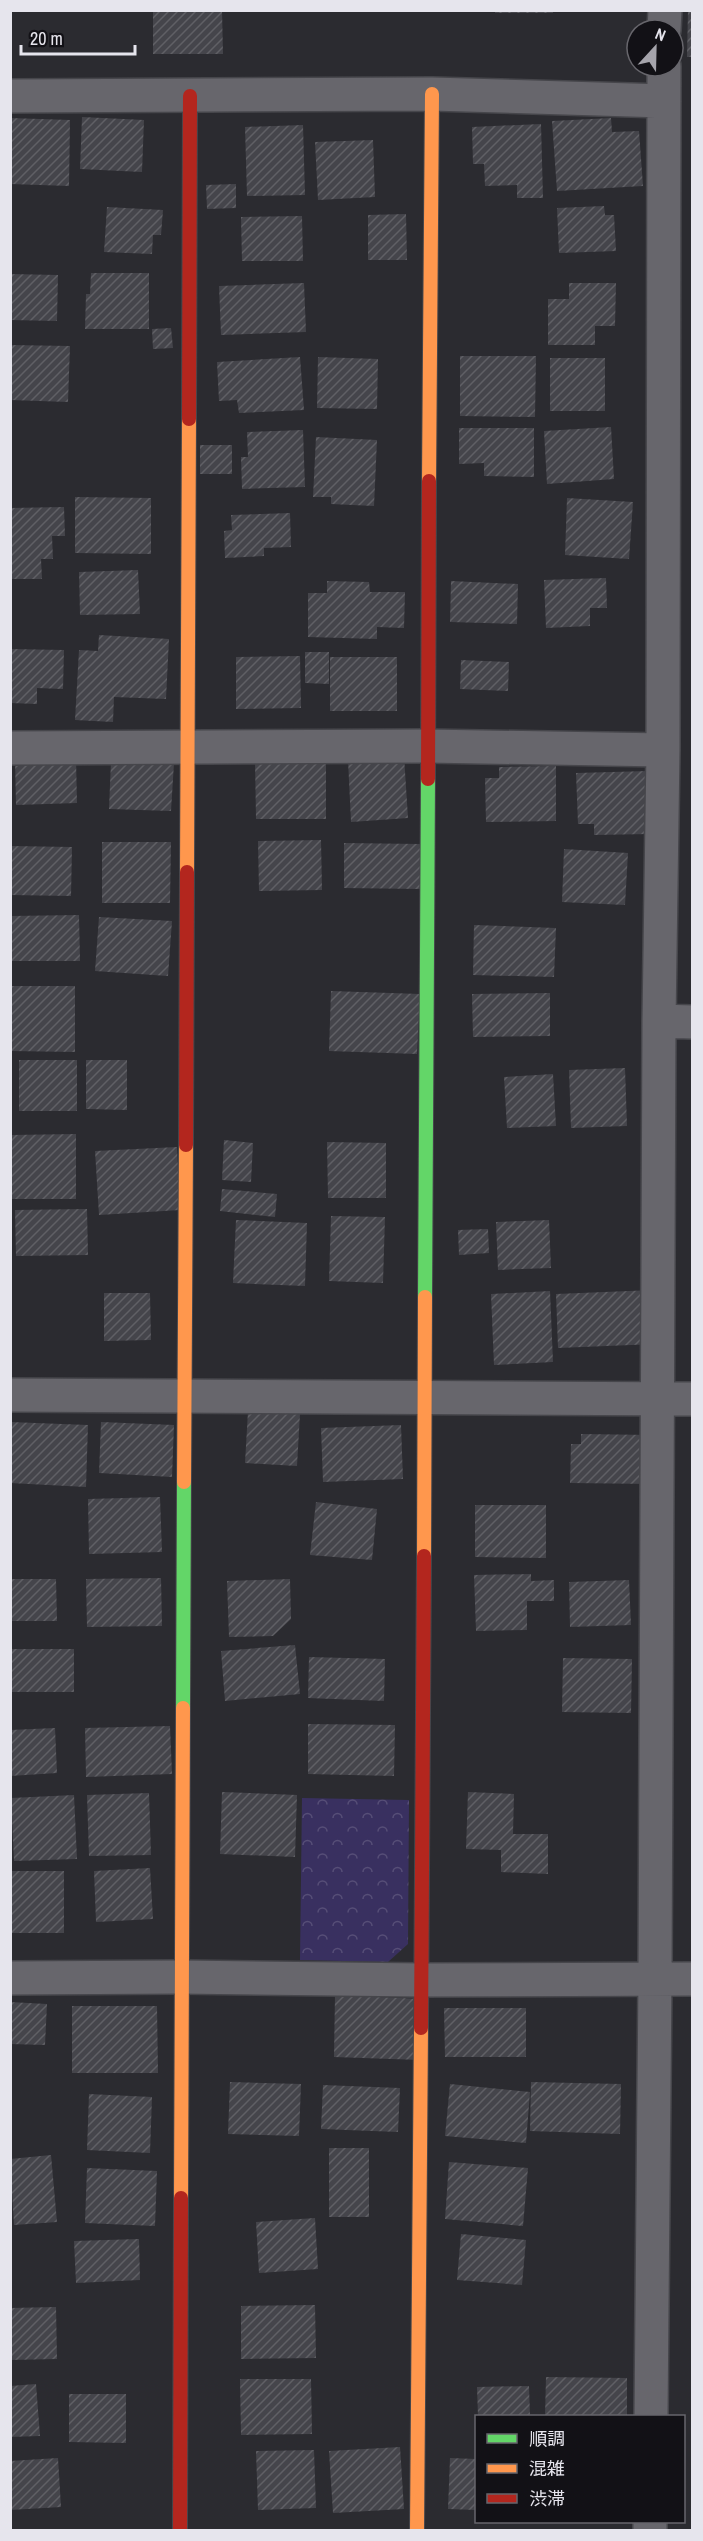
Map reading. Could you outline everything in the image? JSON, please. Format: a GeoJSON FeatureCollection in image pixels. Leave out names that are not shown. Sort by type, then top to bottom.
{"type":"FeatureCollection","features":[{"type":"Feature","properties":{"kind":"street"},"geometry":{"type":"LineString","coordinates":[[651,2415],[655,1978],[656,1398],[663,750],[664,78]]}},
{"type":"Feature","properties":{"kind":"street"},"geometry":{"type":"LineString","coordinates":[[10,96],[432,94],[664,101]]}},
{"type":"Feature","properties":{"kind":"street"},"geometry":{"type":"LineString","coordinates":[[417,2530],[432,94]]}},
{"type":"Feature","properties":{"kind":"street"},"geometry":{"type":"LineString","coordinates":[[180,2530],[190,96]]}},
{"type":"Feature","properties":{"kind":"street"},"geometry":{"type":"LineString","coordinates":[[10,748],[427,746],[663,750]]}},
{"type":"Feature","properties":{"kind":"street"},"geometry":{"type":"LineString","coordinates":[[659,1021],[693,1022]]}},
{"type":"Feature","properties":{"kind":"street"},"geometry":{"type":"LineString","coordinates":[[10,1395],[693,1399]]}},
{"type":"Feature","properties":{"kind":"street"},"geometry":{"type":"LineString","coordinates":[[10,1978],[693,1979]]}},
{"type":"Feature","properties":{"kind":"green space"},"geometry":{"type":"Polygon","coordinates":[[[302,1798],[409,1800],[408,1944],[388,1962],[300,1960],[302,1798]]]}},
{"type":"Feature","properties":{"kind":"building"},"geometry":{"type":"Polygon","coordinates":[[[153,10],[222,10],[223,54],[153,54],[153,10]]]}},
{"type":"Feature","properties":{"kind":"building"},"geometry":{"type":"Polygon","coordinates":[[[495,10],[553,10],[553,13],[495,13],[495,10]]]}},
{"type":"Feature","properties":{"kind":"building"},"geometry":{"type":"Polygon","coordinates":[[[688,10],[692,10],[692,57],[687,57],[688,10]]]}},
{"type":"Feature","properties":{"kind":"building"},"geometry":{"type":"Polygon","coordinates":[[[82,117],[144,120],[142,172],[80,169],[82,117]]]}},
{"type":"Feature","properties":{"kind":"building"},"geometry":{"type":"Polygon","coordinates":[[[10,118],[70,120],[69,186],[10,184],[10,118]]]}},
{"type":"Feature","properties":{"kind":"building"},"geometry":{"type":"Polygon","coordinates":[[[611,118],[612,132],[639,131],[643,186],[557,191],[552,121],[611,118]]]}},
{"type":"Feature","properties":{"kind":"building"},"geometry":{"type":"Polygon","coordinates":[[[541,124],[543,198],[517,198],[517,185],[485,186],[484,164],[473,164],[472,127],[541,124]]]}},
{"type":"Feature","properties":{"kind":"building"},"geometry":{"type":"Polygon","coordinates":[[[303,125],[305,195],[247,196],[245,127],[303,125]]]}},
{"type":"Feature","properties":{"kind":"building"},"geometry":{"type":"Polygon","coordinates":[[[373,140],[375,197],[318,200],[315,142],[373,140]]]}},
{"type":"Feature","properties":{"kind":"building"},"geometry":{"type":"Polygon","coordinates":[[[236,184],[236,208],[207,209],[206,185],[236,184]]]}},
{"type":"Feature","properties":{"kind":"building"},"geometry":{"type":"Polygon","coordinates":[[[604,206],[605,215],[614,215],[616,251],[559,253],[557,208],[604,206]]]}},
{"type":"Feature","properties":{"kind":"building"},"geometry":{"type":"Polygon","coordinates":[[[107,207],[163,210],[161,235],[153,235],[152,254],[104,252],[107,207]]]}},
{"type":"Feature","properties":{"kind":"building"},"geometry":{"type":"Polygon","coordinates":[[[406,214],[407,260],[368,260],[368,215],[406,214]]]}},
{"type":"Feature","properties":{"kind":"building"},"geometry":{"type":"Polygon","coordinates":[[[302,216],[303,261],[242,261],[241,217],[302,216]]]}},
{"type":"Feature","properties":{"kind":"building"},"geometry":{"type":"Polygon","coordinates":[[[91,273],[149,273],[149,329],[85,329],[86,294],[90,294],[91,273]]]}},
{"type":"Feature","properties":{"kind":"building"},"geometry":{"type":"Polygon","coordinates":[[[10,274],[58,275],[57,321],[10,320],[10,274]]]}},
{"type":"Feature","properties":{"kind":"building"},"geometry":{"type":"Polygon","coordinates":[[[304,283],[306,332],[221,335],[219,286],[304,283]]]}},
{"type":"Feature","properties":{"kind":"building"},"geometry":{"type":"Polygon","coordinates":[[[569,283],[616,283],[615,326],[595,326],[595,345],[548,345],[548,299],[569,299],[569,283]]]}},
{"type":"Feature","properties":{"kind":"building"},"geometry":{"type":"Polygon","coordinates":[[[171,328],[173,348],[153,349],[152,329],[171,328]]]}},
{"type":"Feature","properties":{"kind":"building"},"geometry":{"type":"Polygon","coordinates":[[[10,345],[70,346],[68,402],[10,400],[10,345]]]}},
{"type":"Feature","properties":{"kind":"building"},"geometry":{"type":"Polygon","coordinates":[[[460,356],[536,356],[535,417],[460,416],[460,356]]]}},
{"type":"Feature","properties":{"kind":"building"},"geometry":{"type":"Polygon","coordinates":[[[300,357],[304,410],[239,413],[237,400],[219,401],[217,362],[300,357]]]}},
{"type":"Feature","properties":{"kind":"building"},"geometry":{"type":"Polygon","coordinates":[[[318,357],[378,359],[377,409],[317,408],[318,357]]]}},
{"type":"Feature","properties":{"kind":"building"},"geometry":{"type":"Polygon","coordinates":[[[550,358],[605,358],[605,411],[550,411],[550,358]]]}},
{"type":"Feature","properties":{"kind":"building"},"geometry":{"type":"Polygon","coordinates":[[[611,427],[614,479],[547,484],[544,431],[611,427]]]}},
{"type":"Feature","properties":{"kind":"building"},"geometry":{"type":"Polygon","coordinates":[[[459,428],[534,428],[534,477],[484,476],[484,463],[459,464],[459,428]]]}},
{"type":"Feature","properties":{"kind":"building"},"geometry":{"type":"Polygon","coordinates":[[[303,430],[305,487],[242,489],[241,457],[248,457],[247,432],[303,430]]]}},
{"type":"Feature","properties":{"kind":"building"},"geometry":{"type":"Polygon","coordinates":[[[316,437],[377,440],[374,506],[331,504],[331,497],[313,497],[316,437]]]}},
{"type":"Feature","properties":{"kind":"building"},"geometry":{"type":"Polygon","coordinates":[[[200,445],[232,445],[232,474],[200,474],[200,445]]]}},
{"type":"Feature","properties":{"kind":"building"},"geometry":{"type":"Polygon","coordinates":[[[75,497],[151,498],[151,554],[75,553],[75,497]]]}},
{"type":"Feature","properties":{"kind":"building"},"geometry":{"type":"Polygon","coordinates":[[[567,498],[633,502],[629,559],[565,555],[567,498]]]}},
{"type":"Feature","properties":{"kind":"building"},"geometry":{"type":"Polygon","coordinates":[[[64,507],[65,536],[52,536],[53,559],[41,559],[42,579],[10,579],[10,508],[64,507]]]}},
{"type":"Feature","properties":{"kind":"building"},"geometry":{"type":"Polygon","coordinates":[[[290,513],[291,547],[264,548],[264,556],[225,558],[224,531],[232,530],[231,515],[290,513]]]}},
{"type":"Feature","properties":{"kind":"building"},"geometry":{"type":"Polygon","coordinates":[[[138,570],[140,614],[80,615],[79,572],[138,570]]]}},
{"type":"Feature","properties":{"kind":"building"},"geometry":{"type":"Polygon","coordinates":[[[606,578],[607,608],[590,608],[590,626],[546,628],[544,580],[606,578]]]}},
{"type":"Feature","properties":{"kind":"building"},"geometry":{"type":"Polygon","coordinates":[[[327,581],[369,582],[370,592],[405,592],[404,628],[377,627],[377,639],[308,637],[308,593],[327,593],[327,581]]]}},
{"type":"Feature","properties":{"kind":"building"},"geometry":{"type":"Polygon","coordinates":[[[451,581],[518,584],[517,624],[450,622],[451,581]]]}},
{"type":"Feature","properties":{"kind":"building"},"geometry":{"type":"Polygon","coordinates":[[[99,635],[169,639],[166,699],[114,697],[113,722],[75,720],[79,650],[98,651],[99,635]]]}},
{"type":"Feature","properties":{"kind":"building"},"geometry":{"type":"Polygon","coordinates":[[[10,649],[64,650],[63,689],[37,688],[37,704],[10,703],[10,649]]]}},
{"type":"Feature","properties":{"kind":"building"},"geometry":{"type":"Polygon","coordinates":[[[305,652],[329,652],[329,684],[305,683],[305,652]]]}},
{"type":"Feature","properties":{"kind":"building"},"geometry":{"type":"Polygon","coordinates":[[[300,656],[301,708],[236,709],[236,657],[300,656]]]}},
{"type":"Feature","properties":{"kind":"building"},"geometry":{"type":"Polygon","coordinates":[[[330,657],[397,657],[397,711],[330,711],[330,657]]]}},
{"type":"Feature","properties":{"kind":"building"},"geometry":{"type":"Polygon","coordinates":[[[461,660],[509,662],[508,691],[460,689],[461,660]]]}},
{"type":"Feature","properties":{"kind":"building"},"geometry":{"type":"Polygon","coordinates":[[[404,756],[408,818],[351,822],[348,760],[404,756]]]}},
{"type":"Feature","properties":{"kind":"building"},"geometry":{"type":"Polygon","coordinates":[[[76,758],[77,803],[16,805],[15,760],[76,758]]]}},
{"type":"Feature","properties":{"kind":"building"},"geometry":{"type":"Polygon","coordinates":[[[111,761],[174,763],[171,811],[109,809],[111,761]]]}},
{"type":"Feature","properties":{"kind":"building"},"geometry":{"type":"Polygon","coordinates":[[[255,761],[326,761],[326,819],[256,819],[255,761]]]}},
{"type":"Feature","properties":{"kind":"building"},"geometry":{"type":"Polygon","coordinates":[[[556,766],[556,821],[486,822],[485,778],[499,778],[499,767],[556,766]]]}},
{"type":"Feature","properties":{"kind":"building"},"geometry":{"type":"Polygon","coordinates":[[[648,771],[650,834],[594,835],[594,824],[578,824],[576,773],[648,771]]]}},
{"type":"Feature","properties":{"kind":"building"},"geometry":{"type":"Polygon","coordinates":[[[321,840],[322,890],[259,891],[258,841],[321,840]]]}},
{"type":"Feature","properties":{"kind":"building"},"geometry":{"type":"Polygon","coordinates":[[[102,842],[171,842],[170,903],[102,903],[102,842]]]}},
{"type":"Feature","properties":{"kind":"building"},"geometry":{"type":"Polygon","coordinates":[[[344,843],[420,844],[420,889],[344,888],[344,843]]]}},
{"type":"Feature","properties":{"kind":"building"},"geometry":{"type":"Polygon","coordinates":[[[10,846],[72,847],[71,896],[10,895],[10,846]]]}},
{"type":"Feature","properties":{"kind":"building"},"geometry":{"type":"Polygon","coordinates":[[[564,849],[628,853],[625,905],[562,902],[564,849]]]}},
{"type":"Feature","properties":{"kind":"building"},"geometry":{"type":"Polygon","coordinates":[[[79,915],[80,961],[10,961],[10,916],[79,915]]]}},
{"type":"Feature","properties":{"kind":"building"},"geometry":{"type":"Polygon","coordinates":[[[99,917],[172,921],[168,976],[95,971],[99,917]]]}},
{"type":"Feature","properties":{"kind":"building"},"geometry":{"type":"Polygon","coordinates":[[[474,925],[556,928],[554,977],[473,975],[474,925]]]}},
{"type":"Feature","properties":{"kind":"building"},"geometry":{"type":"Polygon","coordinates":[[[10,986],[75,986],[75,1052],[10,1051],[10,986]]]}},
{"type":"Feature","properties":{"kind":"building"},"geometry":{"type":"Polygon","coordinates":[[[331,991],[420,994],[417,1054],[329,1051],[331,991]]]}},
{"type":"Feature","properties":{"kind":"building"},"geometry":{"type":"Polygon","coordinates":[[[550,993],[550,1036],[473,1037],[472,994],[550,993]]]}},
{"type":"Feature","properties":{"kind":"building"},"geometry":{"type":"Polygon","coordinates":[[[19,1060],[77,1060],[77,1111],[19,1111],[19,1060]]]}},
{"type":"Feature","properties":{"kind":"building"},"geometry":{"type":"Polygon","coordinates":[[[86,1060],[127,1060],[127,1110],[86,1109],[86,1060]]]}},
{"type":"Feature","properties":{"kind":"building"},"geometry":{"type":"Polygon","coordinates":[[[625,1068],[627,1126],[571,1128],[569,1070],[625,1068]]]}},
{"type":"Feature","properties":{"kind":"building"},"geometry":{"type":"Polygon","coordinates":[[[553,1074],[556,1126],[507,1128],[504,1077],[553,1074]]]}},
{"type":"Feature","properties":{"kind":"building"},"geometry":{"type":"Polygon","coordinates":[[[76,1134],[76,1199],[12,1199],[11,1135],[76,1134]]]}},
{"type":"Feature","properties":{"kind":"building"},"geometry":{"type":"Polygon","coordinates":[[[224,1140],[253,1143],[251,1182],[222,1180],[224,1140]]]}},
{"type":"Feature","properties":{"kind":"building"},"geometry":{"type":"Polygon","coordinates":[[[327,1142],[386,1143],[386,1198],[328,1198],[327,1142]]]}},
{"type":"Feature","properties":{"kind":"building"},"geometry":{"type":"Polygon","coordinates":[[[177,1147],[180,1210],[99,1215],[95,1151],[177,1147]]]}},
{"type":"Feature","properties":{"kind":"building"},"geometry":{"type":"Polygon","coordinates":[[[222,1189],[277,1194],[275,1217],[220,1211],[222,1189]]]}},
{"type":"Feature","properties":{"kind":"building"},"geometry":{"type":"Polygon","coordinates":[[[87,1209],[88,1255],[16,1256],[15,1210],[87,1209]]]}},
{"type":"Feature","properties":{"kind":"building"},"geometry":{"type":"Polygon","coordinates":[[[331,1216],[385,1217],[383,1283],[329,1281],[331,1216]]]}},
{"type":"Feature","properties":{"kind":"building"},"geometry":{"type":"Polygon","coordinates":[[[236,1220],[307,1223],[305,1286],[233,1283],[236,1220]]]}},
{"type":"Feature","properties":{"kind":"building"},"geometry":{"type":"Polygon","coordinates":[[[549,1220],[551,1268],[498,1270],[496,1222],[549,1220]]]}},
{"type":"Feature","properties":{"kind":"building"},"geometry":{"type":"Polygon","coordinates":[[[488,1229],[489,1253],[459,1255],[458,1230],[488,1229]]]}},
{"type":"Feature","properties":{"kind":"building"},"geometry":{"type":"Polygon","coordinates":[[[653,1290],[656,1344],[558,1348],[556,1294],[653,1290]]]}},
{"type":"Feature","properties":{"kind":"building"},"geometry":{"type":"Polygon","coordinates":[[[550,1291],[553,1362],[494,1365],[491,1294],[550,1291]]]}},
{"type":"Feature","properties":{"kind":"building"},"geometry":{"type":"Polygon","coordinates":[[[104,1293],[150,1293],[151,1340],[104,1341],[104,1293]]]}},
{"type":"Feature","properties":{"kind":"building"},"geometry":{"type":"Polygon","coordinates":[[[248,1411],[300,1414],[297,1466],[245,1463],[248,1411]]]}},
{"type":"Feature","properties":{"kind":"building"},"geometry":{"type":"Polygon","coordinates":[[[10,1422],[88,1425],[86,1487],[10,1483],[10,1422]]]}},
{"type":"Feature","properties":{"kind":"building"},"geometry":{"type":"Polygon","coordinates":[[[101,1422],[174,1425],[172,1477],[99,1473],[101,1422]]]}},
{"type":"Feature","properties":{"kind":"building"},"geometry":{"type":"Polygon","coordinates":[[[401,1425],[403,1479],[323,1482],[321,1428],[401,1425]]]}},
{"type":"Feature","properties":{"kind":"building"},"geometry":{"type":"Polygon","coordinates":[[[581,1434],[652,1435],[651,1484],[570,1483],[571,1444],[581,1444],[581,1434]]]}},
{"type":"Feature","properties":{"kind":"building"},"geometry":{"type":"Polygon","coordinates":[[[160,1497],[162,1552],[89,1554],[88,1499],[160,1497]]]}},
{"type":"Feature","properties":{"kind":"building"},"geometry":{"type":"Polygon","coordinates":[[[316,1502],[377,1509],[372,1560],[310,1555],[316,1502]]]}},
{"type":"Feature","properties":{"kind":"building"},"geometry":{"type":"Polygon","coordinates":[[[475,1505],[546,1505],[546,1558],[475,1557],[475,1505]]]}},
{"type":"Feature","properties":{"kind":"building"},"geometry":{"type":"Polygon","coordinates":[[[531,1574],[531,1581],[554,1580],[554,1601],[527,1601],[527,1630],[476,1631],[474,1575],[531,1574]]]}},
{"type":"Feature","properties":{"kind":"building"},"geometry":{"type":"Polygon","coordinates":[[[161,1578],[162,1626],[87,1627],[86,1579],[161,1578]]]}},
{"type":"Feature","properties":{"kind":"building"},"geometry":{"type":"Polygon","coordinates":[[[10,1579],[56,1579],[57,1621],[10,1621],[10,1579]]]}},
{"type":"Feature","properties":{"kind":"building"},"geometry":{"type":"Polygon","coordinates":[[[290,1579],[291,1619],[273,1636],[229,1637],[227,1581],[290,1579]]]}},
{"type":"Feature","properties":{"kind":"building"},"geometry":{"type":"Polygon","coordinates":[[[629,1580],[631,1625],[570,1627],[569,1582],[629,1580]]]}},
{"type":"Feature","properties":{"kind":"building"},"geometry":{"type":"Polygon","coordinates":[[[295,1645],[300,1694],[225,1701],[221,1651],[295,1645]]]}},
{"type":"Feature","properties":{"kind":"building"},"geometry":{"type":"Polygon","coordinates":[[[10,1649],[74,1649],[74,1692],[10,1692],[10,1649]]]}},
{"type":"Feature","properties":{"kind":"building"},"geometry":{"type":"Polygon","coordinates":[[[309,1657],[385,1659],[384,1701],[308,1698],[309,1657]]]}},
{"type":"Feature","properties":{"kind":"building"},"geometry":{"type":"Polygon","coordinates":[[[563,1658],[632,1659],[631,1713],[562,1712],[563,1658]]]}},
{"type":"Feature","properties":{"kind":"building"},"geometry":{"type":"Polygon","coordinates":[[[308,1724],[395,1725],[394,1776],[308,1774],[308,1724]]]}},
{"type":"Feature","properties":{"kind":"building"},"geometry":{"type":"Polygon","coordinates":[[[170,1726],[172,1774],[86,1777],[85,1728],[170,1726]]]}},
{"type":"Feature","properties":{"kind":"building"},"geometry":{"type":"Polygon","coordinates":[[[55,1728],[57,1773],[10,1776],[10,1730],[55,1728]]]}},
{"type":"Feature","properties":{"kind":"building"},"geometry":{"type":"Polygon","coordinates":[[[222,1792],[297,1795],[295,1857],[220,1854],[222,1792]]]}},
{"type":"Feature","properties":{"kind":"building"},"geometry":{"type":"Polygon","coordinates":[[[468,1792],[514,1794],[513,1834],[548,1834],[548,1874],[501,1872],[501,1850],[466,1849],[468,1792]]]}},
{"type":"Feature","properties":{"kind":"building"},"geometry":{"type":"Polygon","coordinates":[[[149,1793],[151,1855],[89,1856],[87,1795],[149,1793]]]}},
{"type":"Feature","properties":{"kind":"building"},"geometry":{"type":"Polygon","coordinates":[[[74,1795],[77,1859],[14,1861],[11,1798],[74,1795]]]}},
{"type":"Feature","properties":{"kind":"building"},"geometry":{"type":"Polygon","coordinates":[[[150,1868],[153,1919],[96,1922],[94,1871],[150,1868]]]}},
{"type":"Feature","properties":{"kind":"building"},"geometry":{"type":"Polygon","coordinates":[[[10,1871],[64,1871],[64,1933],[10,1933],[10,1871]]]}},
{"type":"Feature","properties":{"kind":"building"},"geometry":{"type":"Polygon","coordinates":[[[335,1995],[422,1999],[420,2060],[334,2057],[335,1995]]]}},
{"type":"Feature","properties":{"kind":"building"},"geometry":{"type":"Polygon","coordinates":[[[10,2002],[47,2004],[45,2045],[10,2044],[10,2002]]]}},
{"type":"Feature","properties":{"kind":"building"},"geometry":{"type":"Polygon","coordinates":[[[72,2006],[157,2006],[158,2073],[72,2073],[72,2006]]]}},
{"type":"Feature","properties":{"kind":"building"},"geometry":{"type":"Polygon","coordinates":[[[444,2008],[526,2008],[526,2057],[445,2057],[444,2008]]]}},
{"type":"Feature","properties":{"kind":"building"},"geometry":{"type":"Polygon","coordinates":[[[230,2082],[301,2084],[299,2136],[228,2134],[230,2082]]]}},
{"type":"Feature","properties":{"kind":"building"},"geometry":{"type":"Polygon","coordinates":[[[531,2082],[621,2084],[620,2134],[530,2131],[531,2082]]]}},
{"type":"Feature","properties":{"kind":"building"},"geometry":{"type":"Polygon","coordinates":[[[450,2084],[530,2092],[526,2143],[445,2136],[450,2084]]]}},
{"type":"Feature","properties":{"kind":"building"},"geometry":{"type":"Polygon","coordinates":[[[323,2085],[400,2088],[398,2132],[321,2129],[323,2085]]]}},
{"type":"Feature","properties":{"kind":"building"},"geometry":{"type":"Polygon","coordinates":[[[89,2094],[152,2097],[150,2153],[87,2150],[89,2094]]]}},
{"type":"Feature","properties":{"kind":"building"},"geometry":{"type":"Polygon","coordinates":[[[329,2148],[369,2148],[369,2217],[329,2217],[329,2148]]]}},
{"type":"Feature","properties":{"kind":"building"},"geometry":{"type":"Polygon","coordinates":[[[51,2155],[57,2222],[14,2225],[10,2159],[51,2155]]]}},
{"type":"Feature","properties":{"kind":"building"},"geometry":{"type":"Polygon","coordinates":[[[449,2162],[528,2168],[523,2226],[445,2219],[449,2162]]]}},
{"type":"Feature","properties":{"kind":"building"},"geometry":{"type":"Polygon","coordinates":[[[87,2168],[157,2171],[155,2226],[85,2223],[87,2168]]]}},
{"type":"Feature","properties":{"kind":"building"},"geometry":{"type":"Polygon","coordinates":[[[315,2218],[318,2269],[259,2273],[256,2222],[315,2218]]]}},
{"type":"Feature","properties":{"kind":"building"},"geometry":{"type":"Polygon","coordinates":[[[461,2234],[526,2240],[522,2285],[457,2280],[461,2234]]]}},
{"type":"Feature","properties":{"kind":"building"},"geometry":{"type":"Polygon","coordinates":[[[139,2239],[140,2280],[76,2283],[74,2241],[139,2239]]]}},
{"type":"Feature","properties":{"kind":"building"},"geometry":{"type":"Polygon","coordinates":[[[315,2305],[316,2358],[241,2359],[241,2306],[315,2305]]]}},
{"type":"Feature","properties":{"kind":"building"},"geometry":{"type":"Polygon","coordinates":[[[56,2307],[57,2359],[10,2360],[10,2308],[56,2307]]]}},
{"type":"Feature","properties":{"kind":"building"},"geometry":{"type":"Polygon","coordinates":[[[546,2377],[627,2378],[627,2415],[545,2415],[546,2377]]]}},
{"type":"Feature","properties":{"kind":"building"},"geometry":{"type":"Polygon","coordinates":[[[240,2379],[311,2379],[312,2434],[241,2435],[240,2379]]]}},
{"type":"Feature","properties":{"kind":"building"},"geometry":{"type":"Polygon","coordinates":[[[36,2384],[40,2436],[10,2437],[10,2386],[36,2384]]]}},
{"type":"Feature","properties":{"kind":"building"},"geometry":{"type":"Polygon","coordinates":[[[529,2386],[530,2415],[478,2415],[477,2387],[529,2386]]]}},
{"type":"Feature","properties":{"kind":"building"},"geometry":{"type":"Polygon","coordinates":[[[69,2394],[126,2394],[126,2443],[69,2442],[69,2394]]]}},
{"type":"Feature","properties":{"kind":"building"},"geometry":{"type":"Polygon","coordinates":[[[400,2447],[404,2509],[333,2513],[329,2451],[400,2447]]]}},
{"type":"Feature","properties":{"kind":"building"},"geometry":{"type":"Polygon","coordinates":[[[314,2450],[316,2508],[258,2510],[256,2451],[314,2450]]]}},
{"type":"Feature","properties":{"kind":"building"},"geometry":{"type":"Polygon","coordinates":[[[58,2458],[61,2507],[10,2510],[10,2461],[58,2458]]]}},
{"type":"Feature","properties":{"kind":"building"},"geometry":{"type":"Polygon","coordinates":[[[450,2458],[475,2459],[475,2510],[448,2509],[450,2458]]]}},
{"type":"Feature","properties":{"kind":"traffic: fast"},"geometry":{"type":"LineString","coordinates":[[425,1297],[428,779]]}},
{"type":"Feature","properties":{"kind":"traffic: fast"},"geometry":{"type":"LineString","coordinates":[[183,1708],[184,1482]]}},
{"type":"Feature","properties":{"kind":"traffic: slow"},"geometry":{"type":"LineString","coordinates":[[429,481],[432,94]]}},
{"type":"Feature","properties":{"kind":"traffic: slow"},"geometry":{"type":"LineString","coordinates":[[187,872],[189,419]]}},
{"type":"Feature","properties":{"kind":"traffic: slow"},"geometry":{"type":"LineString","coordinates":[[184,1482],[186,1145]]}},
{"type":"Feature","properties":{"kind":"traffic: slow"},"geometry":{"type":"LineString","coordinates":[[424,1556],[425,1297]]}},
{"type":"Feature","properties":{"kind":"traffic: slow"},"geometry":{"type":"LineString","coordinates":[[181,2198],[183,1708]]}},
{"type":"Feature","properties":{"kind":"traffic: slow"},"geometry":{"type":"LineString","coordinates":[[417,2530],[421,2028]]}},
{"type":"Feature","properties":{"kind":"traffic: jam"},"geometry":{"type":"LineString","coordinates":[[189,419],[190,96]]}},
{"type":"Feature","properties":{"kind":"traffic: jam"},"geometry":{"type":"LineString","coordinates":[[428,779],[429,481]]}},
{"type":"Feature","properties":{"kind":"traffic: jam"},"geometry":{"type":"LineString","coordinates":[[186,1145],[187,872]]}},
{"type":"Feature","properties":{"kind":"traffic: jam"},"geometry":{"type":"LineString","coordinates":[[421,2028],[424,1556]]}},
{"type":"Feature","properties":{"kind":"traffic: jam"},"geometry":{"type":"LineString","coordinates":[[180,2530],[181,2198]]}}]}
